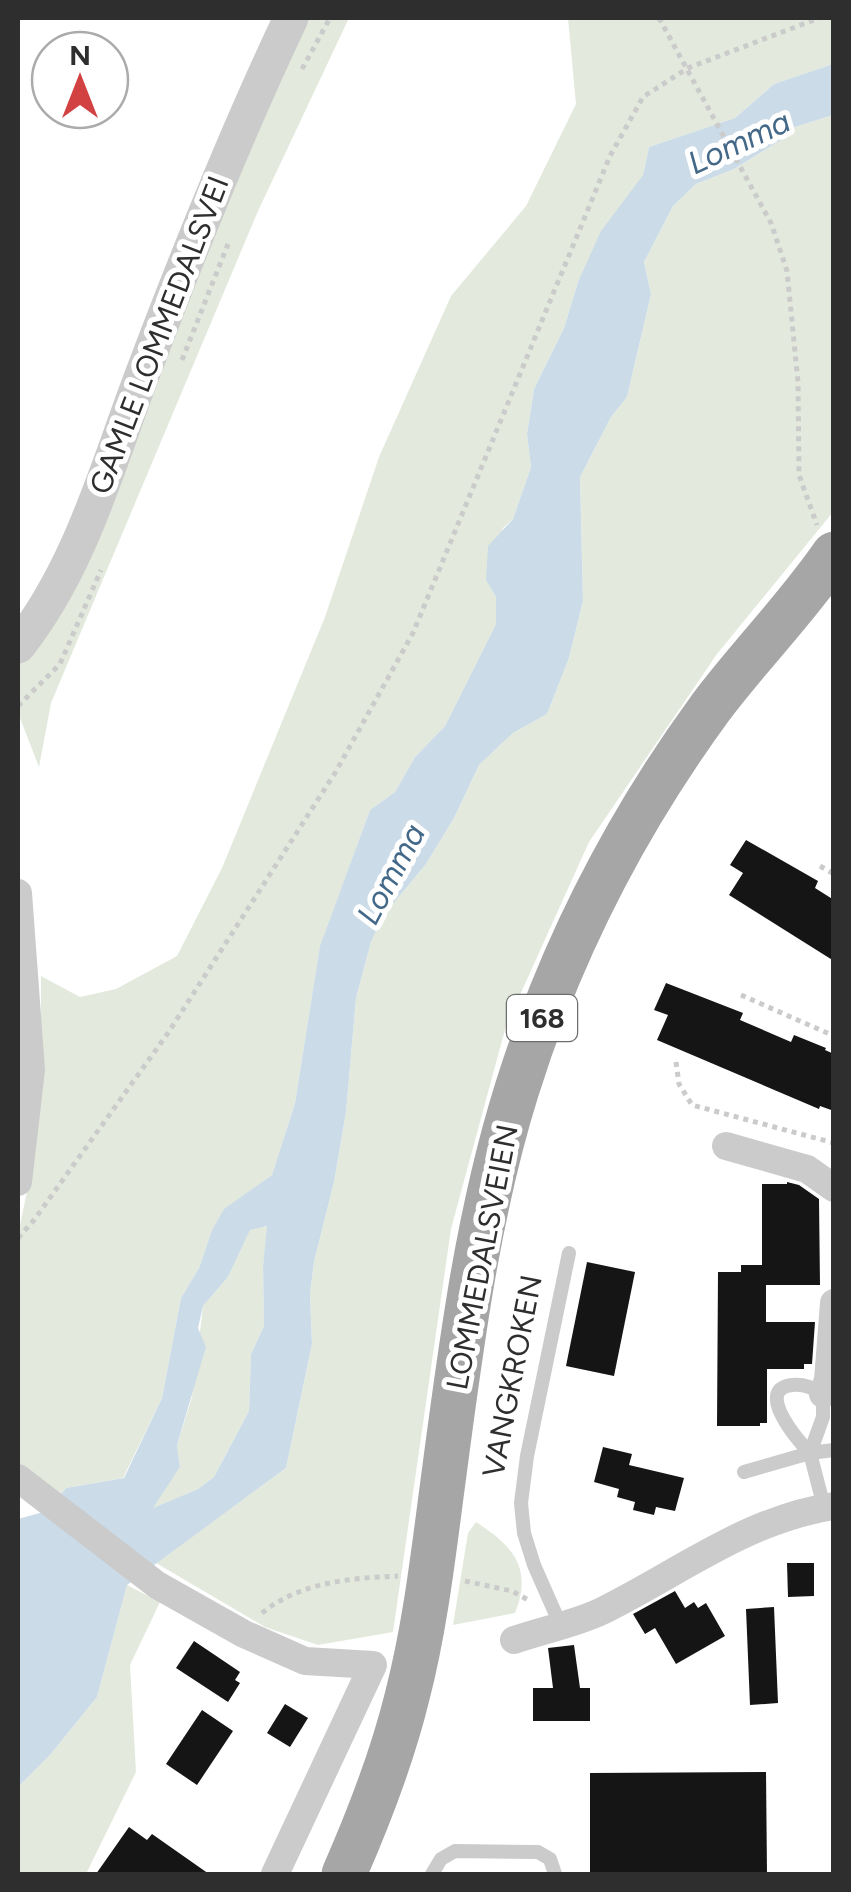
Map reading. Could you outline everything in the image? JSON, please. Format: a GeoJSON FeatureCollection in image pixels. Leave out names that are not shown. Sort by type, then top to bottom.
{"type":"FeatureCollection","features":[{"type":"Feature","properties":{"kind":"main road","name":"LOMMEDALSVEIEN"},"geometry":{"type":"LineString","coordinates":[[344,1874],[384,1773],[408,1694],[425,1608],[480,1232],[528,1054],[567,954],[648,800],[713,705],[825,565]]}},
{"type":"Feature","properties":{"kind":"street","name":"GAMLE LOMMEDALSVEI"},"geometry":{"type":"LineString","coordinates":[[18,646],[38,620],[74,552],[198,234],[291,18]]}},
{"type":"Feature","properties":{"kind":"street"},"geometry":{"type":"LineString","coordinates":[[18,893],[30,1070],[18,1182]]}},
{"type":"Feature","properties":{"kind":"street"},"geometry":{"type":"LineString","coordinates":[[726,1146],[808,1170],[834,1188]]}},
{"type":"Feature","properties":{"kind":"street"},"geometry":{"type":"LineString","coordinates":[[823,1394],[828,1380],[834,1303]]}},
{"type":"Feature","properties":{"kind":"street"},"geometry":{"type":"LineString","coordinates":[[18,1478],[157,1584],[244,1634],[305,1661],[373,1665],[275,1874]]}},
{"type":"Feature","properties":{"kind":"street"},"geometry":{"type":"LineString","coordinates":[[514,1640],[597,1614],[733,1538],[774,1521],[829,1507]]}},
{"type":"Feature","properties":{"kind":"lane","name":"VANGKROKEN"},"geometry":{"type":"LineString","coordinates":[[560,1624],[524,1533],[521,1503],[569,1253]]}},
{"type":"Feature","properties":{"kind":"lane"},"geometry":{"type":"LineString","coordinates":[[810,1453],[824,1417],[823,1394],[810,1386],[781,1388],[777,1395],[790,1433],[810,1453],[829,1507]]}},
{"type":"Feature","properties":{"kind":"lane"},"geometry":{"type":"LineString","coordinates":[[744,1472],[834,1450]]}},
{"type":"Feature","properties":{"kind":"lane"},"geometry":{"type":"LineString","coordinates":[[432,1874],[441,1859],[455,1851],[538,1852],[550,1859],[555,1874]]}},
{"type":"Feature","properties":{"kind":"path"},"geometry":{"type":"LineString","coordinates":[[659,18],[771,223],[787,270],[798,382],[800,475],[825,565]]}},
{"type":"Feature","properties":{"kind":"path"},"geometry":{"type":"LineString","coordinates":[[18,1238],[168,1033],[335,772],[413,633],[610,156],[643,97],[688,68],[819,18]]}},
{"type":"Feature","properties":{"kind":"path"},"geometry":{"type":"LineString","coordinates":[[820,866],[834,874]]}},
{"type":"Feature","properties":{"kind":"path"},"geometry":{"type":"LineString","coordinates":[[742,995],[834,1036]]}},
{"type":"Feature","properties":{"kind":"path"},"geometry":{"type":"LineString","coordinates":[[676,1062],[679,1084],[692,1105],[834,1143]]}},
{"type":"Feature","properties":{"kind":"path"},"geometry":{"type":"LineString","coordinates":[[244,1634],[265,1610],[308,1588],[354,1578],[401,1576]]}},
{"type":"Feature","properties":{"kind":"path"},"geometry":{"type":"LineString","coordinates":[[461,1580],[512,1591],[543,1608],[560,1624]]}},
{"type":"Feature","properties":{"kind":"shaded area"},"geometry":{"type":"Polygon","coordinates":[[[304,18],[349,18],[258,211],[51,703],[39,767],[18,713],[18,666],[35,641],[304,18]]]}},
{"type":"Feature","properties":{"kind":"shaded area"},"geometry":{"type":"Polygon","coordinates":[[[568,18],[833,18],[833,64],[774,84],[735,118],[649,147],[643,175],[578,282],[564,328],[534,389],[527,434],[531,467],[513,519],[503,528],[486,579],[496,597],[496,624],[445,726],[415,757],[395,792],[370,810],[320,947],[295,1103],[272,1175],[225,1209],[212,1230],[199,1268],[181,1298],[162,1398],[123,1478],[66,1488],[59,1496],[18,1468],[18,1234],[31,1173],[41,1087],[41,976],[80,997],[116,989],[177,956],[222,868],[325,617],[379,457],[451,296],[526,206],[576,104],[568,18]]]}},
{"type":"Feature","properties":{"kind":"shaded area"},"geometry":{"type":"Polygon","coordinates":[[[833,115],[833,512],[717,654],[589,842],[506,1026],[451,1229],[393,1632],[318,1645],[265,1627],[156,1563],[286,1468],[312,1344],[310,1294],[314,1262],[334,1182],[346,1112],[356,998],[371,942],[382,917],[426,864],[479,765],[513,733],[547,714],[569,658],[583,601],[580,477],[611,417],[627,397],[651,294],[644,262],[673,206],[696,184],[734,169],[786,137],[795,127],[833,115]]]}},
{"type":"Feature","properties":{"kind":"shaded area"},"geometry":{"type":"Polygon","coordinates":[[[268,1226],[263,1266],[264,1326],[251,1354],[249,1411],[214,1477],[198,1489],[151,1509],[180,1467],[177,1445],[192,1397],[203,1306],[228,1277],[250,1229],[268,1226]]]}},
{"type":"Feature","properties":{"kind":"shaded area"},"geometry":{"type":"Polygon","coordinates":[[[476,1522],[500,1540],[516,1560],[522,1583],[520,1597],[515,1613],[453,1625],[468,1533],[476,1522]]]}},
{"type":"Feature","properties":{"kind":"shaded area"},"geometry":{"type":"Polygon","coordinates":[[[127,1585],[160,1602],[130,1665],[136,1772],[86,1874],[18,1874],[18,1787],[97,1697],[127,1585]]]}},
{"type":"Feature","properties":{"kind":"water","name":"Lomma"},"geometry":{"type":"Polygon","coordinates":[[[833,64],[833,115],[795,127],[786,137],[734,169],[696,184],[673,206],[644,262],[651,294],[627,397],[611,417],[580,477],[583,601],[569,658],[547,714],[513,733],[479,765],[426,864],[382,917],[371,942],[356,998],[346,1112],[334,1182],[314,1262],[310,1294],[312,1344],[286,1468],[127,1585],[97,1697],[18,1787],[18,1519],[47,1511],[66,1488],[124,1478],[162,1398],[181,1298],[199,1268],[212,1230],[224,1209],[272,1175],[295,1103],[320,946],[370,810],[395,792],[415,757],[445,726],[496,624],[496,597],[486,580],[488,546],[513,519],[531,467],[527,434],[534,389],[564,328],[578,282],[601,231],[643,175],[649,147],[735,118],[774,84],[833,64]],[[267,1226],[250,1230],[228,1277],[203,1306],[198,1328],[206,1347],[177,1445],[180,1467],[153,1508],[198,1489],[214,1477],[249,1411],[251,1354],[264,1326],[267,1226]]]}},
{"type":"Feature","properties":{"kind":"building"},"geometry":{"type":"Polygon","coordinates":[[[746,840],[818,881],[815,888],[834,900],[834,961],[729,895],[743,873],[730,865],[746,840]]]}},
{"type":"Feature","properties":{"kind":"building"},"geometry":{"type":"Polygon","coordinates":[[[666,983],[743,1013],[740,1020],[791,1042],[794,1035],[834,1054],[834,1111],[820,1106],[819,1109],[657,1040],[668,1015],[654,1010],[666,983]]]}},
{"type":"Feature","properties":{"kind":"building"},"geometry":{"type":"Polygon","coordinates":[[[787,1182],[819,1199],[820,1285],[766,1285],[766,1322],[815,1322],[812,1364],[804,1364],[804,1369],[767,1369],[767,1423],[717,1426],[718,1272],[741,1272],[741,1265],[762,1265],[762,1184],[787,1182]]]}},
{"type":"Feature","properties":{"kind":"building"},"geometry":{"type":"Polygon","coordinates":[[[587,1262],[635,1272],[614,1376],[566,1366],[587,1262]]]}},
{"type":"Feature","properties":{"kind":"building"},"geometry":{"type":"Polygon","coordinates":[[[603,1447],[632,1454],[629,1465],[684,1478],[675,1511],[656,1507],[654,1515],[633,1510],[635,1502],[617,1497],[619,1489],[594,1482],[603,1447]]]}},
{"type":"Feature","properties":{"kind":"building"},"geometry":{"type":"Polygon","coordinates":[[[787,1563],[814,1563],[814,1596],[788,1597],[787,1563]]]}},
{"type":"Feature","properties":{"kind":"building"},"geometry":{"type":"Polygon","coordinates":[[[675,1591],[685,1608],[694,1602],[698,1608],[706,1603],[725,1636],[676,1664],[655,1628],[645,1634],[633,1614],[675,1591]]]}},
{"type":"Feature","properties":{"kind":"building"},"geometry":{"type":"Polygon","coordinates":[[[774,1607],[778,1703],[750,1705],[746,1609],[774,1607]]]}},
{"type":"Feature","properties":{"kind":"building"},"geometry":{"type":"Polygon","coordinates":[[[194,1641],[240,1672],[235,1680],[240,1683],[228,1702],[176,1668],[194,1641]]]}},
{"type":"Feature","properties":{"kind":"building"},"geometry":{"type":"Polygon","coordinates":[[[574,1645],[580,1688],[590,1688],[590,1721],[533,1721],[533,1688],[553,1688],[548,1648],[574,1645]]]}},
{"type":"Feature","properties":{"kind":"building"},"geometry":{"type":"Polygon","coordinates":[[[285,1704],[308,1718],[290,1747],[267,1733],[285,1704]]]}},
{"type":"Feature","properties":{"kind":"building"},"geometry":{"type":"Polygon","coordinates":[[[202,1710],[233,1731],[197,1785],[166,1764],[202,1710]]]}},
{"type":"Feature","properties":{"kind":"building"},"geometry":{"type":"Polygon","coordinates":[[[766,1772],[767,1874],[590,1874],[590,1773],[766,1772]]]}},
{"type":"Feature","properties":{"kind":"building"},"geometry":{"type":"Polygon","coordinates":[[[129,1827],[147,1840],[152,1834],[209,1874],[96,1874],[129,1827]]]}}]}
